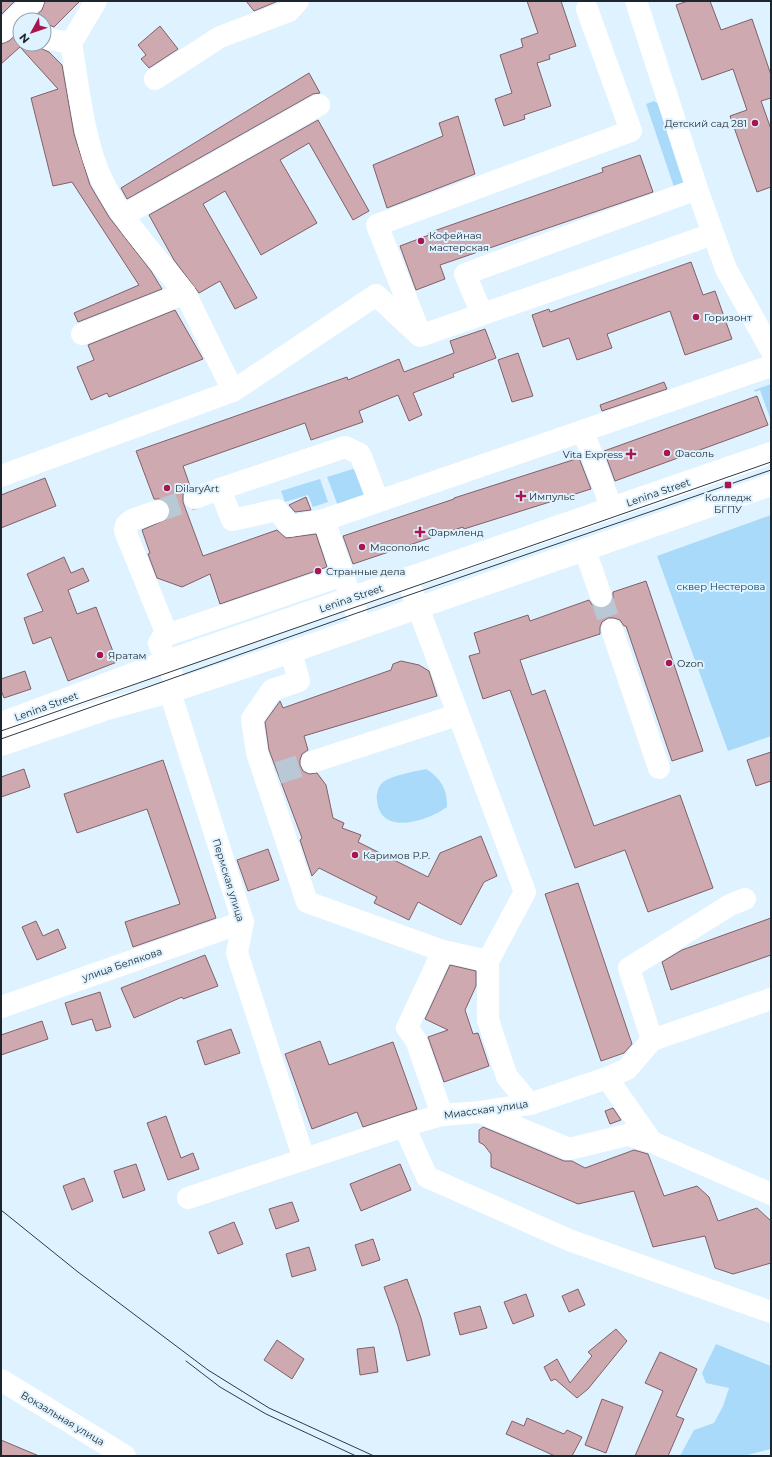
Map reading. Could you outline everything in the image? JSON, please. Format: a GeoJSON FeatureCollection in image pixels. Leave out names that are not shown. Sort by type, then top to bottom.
{"type":"FeatureCollection","features":[{"type":"Feature","properties":{"kind":"street"},"geometry":{"type":"LineString","coordinates":[[96,1],[70,43],[90,149],[102,180],[124,215],[184,293],[233,391]]}},
{"type":"Feature","properties":{"kind":"street"},"geometry":{"type":"LineString","coordinates":[[155,79],[220,37],[289,12],[298,1]]}},
{"type":"Feature","properties":{"kind":"street"},"geometry":{"type":"LineString","coordinates":[[636,1],[697,189],[726,269],[771,350]]}},
{"type":"Feature","properties":{"kind":"street"},"geometry":{"type":"LineString","coordinates":[[420,336],[377,225],[631,131],[587,9]]}},
{"type":"Feature","properties":{"kind":"street"},"geometry":{"type":"LineString","coordinates":[[1,32],[29,11]]}},
{"type":"Feature","properties":{"kind":"street"},"geometry":{"type":"LineString","coordinates":[[52,40],[70,43]]}},
{"type":"Feature","properties":{"kind":"street"},"geometry":{"type":"LineString","coordinates":[[124,215],[319,105]]}},
{"type":"Feature","properties":{"kind":"street"},"geometry":{"type":"LineString","coordinates":[[482,314],[465,274],[697,189]]}},
{"type":"Feature","properties":{"kind":"street"},"geometry":{"type":"LineString","coordinates":[[420,336],[713,234]]}},
{"type":"Feature","properties":{"kind":"street"},"geometry":{"type":"LineString","coordinates":[[82,334],[184,293]]}},
{"type":"Feature","properties":{"kind":"street"},"geometry":{"type":"LineString","coordinates":[[1,476],[233,391],[376,295],[420,336]]}},
{"type":"Feature","properties":{"kind":"street"},"geometry":{"type":"LineString","coordinates":[[220,489],[232,520],[277,510],[290,526],[324,520],[771,366]]}},
{"type":"Feature","properties":{"kind":"street"},"geometry":{"type":"LineString","coordinates":[[583,431],[607,496]]}},
{"type":"Feature","properties":{"kind":"street"},"geometry":{"type":"LineString","coordinates":[[195,498],[345,447],[360,454],[378,501]]}},
{"type":"Feature","properties":{"kind":"street","name":"Lenina Street"},"geometry":{"type":"LineString","coordinates":[[1,723],[167,662],[771,453]]}},
{"type":"Feature","properties":{"kind":"street"},"geometry":{"type":"LineString","coordinates":[[1,745],[104,710],[174,690],[291,652],[771,485]]}},
{"type":"Feature","properties":{"kind":"street"},"geometry":{"type":"LineString","coordinates":[[158,511],[132,520],[126,525],[125,531],[166,632],[164,636]]}},
{"type":"Feature","properties":{"kind":"street"},"geometry":{"type":"LineString","coordinates":[[324,520],[362,628]]}},
{"type":"Feature","properties":{"kind":"street"},"geometry":{"type":"LineString","coordinates":[[585,550],[601,596]]}},
{"type":"Feature","properties":{"kind":"street"},"geometry":{"type":"LineString","coordinates":[[164,636],[343,575]]}},
{"type":"Feature","properties":{"kind":"street"},"geometry":{"type":"LineString","coordinates":[[407,578],[457,715],[525,892],[488,961],[488,1020],[507,1077],[530,1104]]}},
{"type":"Feature","properties":{"kind":"street"},"geometry":{"type":"LineString","coordinates":[[612,630],[659,768]]}},
{"type":"Feature","properties":{"kind":"street","name":"Пермская улица"},"geometry":{"type":"LineString","coordinates":[[164,636],[159,643],[167,662],[243,922],[237,953],[304,1159]]}},
{"type":"Feature","properties":{"kind":"street"},"geometry":{"type":"LineString","coordinates":[[291,652],[299,681],[272,690],[252,719],[257,753],[272,775],[307,902],[443,951],[488,961]]}},
{"type":"Feature","properties":{"kind":"street"},"geometry":{"type":"LineString","coordinates":[[312,762],[457,715]]}},
{"type":"Feature","properties":{"kind":"street"},"geometry":{"type":"LineString","coordinates":[[745,899],[730,905],[629,968],[652,1040],[771,999]]}},
{"type":"Feature","properties":{"kind":"street","name":"улица Белякова"},"geometry":{"type":"LineString","coordinates":[[1,1007],[243,922]]}},
{"type":"Feature","properties":{"kind":"street"},"geometry":{"type":"LineString","coordinates":[[442,1115],[416,1040],[407,1028],[443,951]]}},
{"type":"Feature","properties":{"kind":"street","name":"Миасская улица"},"geometry":{"type":"LineString","coordinates":[[188,1198],[404,1126],[442,1115],[480,1112],[530,1104],[607,1078],[627,1069],[652,1040]]}},
{"type":"Feature","properties":{"kind":"street"},"geometry":{"type":"LineString","coordinates":[[607,1078],[652,1142]]}},
{"type":"Feature","properties":{"kind":"street"},"geometry":{"type":"LineString","coordinates":[[480,1112],[569,1149],[627,1135],[652,1142],[771,1194]]}},
{"type":"Feature","properties":{"kind":"street"},"geometry":{"type":"LineString","coordinates":[[404,1126],[427,1177],[569,1240],[771,1312]]}},
{"type":"Feature","properties":{"kind":"street","name":"Вокзальная улица"},"geometry":{"type":"LineString","coordinates":[[1,1380],[125,1456]]}},
{"type":"Feature","properties":{"kind":"green space"},"geometry":{"type":"Polygon","coordinates":[[[654,101],[667,109],[693,187],[676,193],[646,104],[654,101]]]}},
{"type":"Feature","properties":{"kind":"green space"},"geometry":{"type":"Polygon","coordinates":[[[771,384],[771,421],[760,390],[755,392],[754,390],[771,384]]]}},
{"type":"Feature","properties":{"kind":"green space"},"geometry":{"type":"Polygon","coordinates":[[[353,469],[358,473],[370,502],[340,511],[327,477],[353,469]]]}},
{"type":"Feature","properties":{"kind":"green space"},"geometry":{"type":"Polygon","coordinates":[[[320,479],[328,502],[313,507],[308,495],[285,502],[281,491],[320,479]]]}},
{"type":"Feature","properties":{"kind":"green space","name":"сквер Нестерова"},"geometry":{"type":"Polygon","coordinates":[[[771,515],[771,736],[728,751],[657,556],[771,515]]]}},
{"type":"Feature","properties":{"kind":"green space"},"geometry":{"type":"Polygon","coordinates":[[[426,769],[439,780],[442,785],[446,795],[447,807],[417,821],[406,823],[395,822],[387,819],[380,811],[377,800],[378,791],[382,783],[385,780],[396,776],[426,769]]]}},
{"type":"Feature","properties":{"kind":"green space"},"geometry":{"type":"Polygon","coordinates":[[[716,1344],[771,1366],[771,1449],[743,1456],[680,1456],[694,1430],[714,1423],[723,1406],[729,1388],[706,1383],[702,1373],[716,1344]]]}},
{"type":"Feature","properties":{"kind":"building"},"geometry":{"type":"Polygon","coordinates":[[[1,1],[15,1],[1,15],[1,1]]]}},
{"type":"Feature","properties":{"kind":"building"},"geometry":{"type":"Polygon","coordinates":[[[45,1],[80,1],[54,27],[52,26],[52,12],[40,12],[42,10],[45,1]]]}},
{"type":"Feature","properties":{"kind":"building"},"geometry":{"type":"Polygon","coordinates":[[[246,1],[278,1],[254,11],[246,1]]]}},
{"type":"Feature","properties":{"kind":"building"},"geometry":{"type":"Polygon","coordinates":[[[527,1],[561,1],[576,46],[549,55],[550,59],[537,63],[551,106],[524,115],[525,119],[504,126],[495,99],[512,93],[500,55],[523,47],[521,39],[538,33],[527,1]]]}},
{"type":"Feature","properties":{"kind":"building"},"geometry":{"type":"Polygon","coordinates":[[[688,1],[710,1],[721,30],[752,19],[771,75],[771,98],[761,101],[771,129],[771,187],[757,192],[730,116],[747,110],[733,69],[702,80],[676,5],[688,1]]]}},
{"type":"Feature","properties":{"kind":"building"},"geometry":{"type":"Polygon","coordinates":[[[160,26],[178,49],[149,68],[141,59],[146,55],[138,45],[160,26]]]}},
{"type":"Feature","properties":{"kind":"building"},"geometry":{"type":"Polygon","coordinates":[[[12,38],[12,52],[14,52],[1,64],[1,44],[12,38]]]}},
{"type":"Feature","properties":{"kind":"building"},"geometry":{"type":"Polygon","coordinates":[[[25,52],[49,52],[62,65],[74,134],[90,185],[109,217],[151,271],[162,289],[78,322],[74,313],[139,285],[72,182],[53,186],[31,98],[58,89],[25,52]]]}},
{"type":"Feature","properties":{"kind":"building"},"geometry":{"type":"Polygon","coordinates":[[[309,73],[320,93],[313,94],[127,199],[121,188],[309,73]]]}},
{"type":"Feature","properties":{"kind":"building"},"geometry":{"type":"Polygon","coordinates":[[[458,116],[475,174],[387,208],[373,165],[443,136],[439,123],[458,116]]]}},
{"type":"Feature","properties":{"kind":"building"},"geometry":{"type":"Polygon","coordinates":[[[318,120],[369,211],[353,220],[309,143],[280,160],[317,223],[261,255],[225,191],[203,204],[257,298],[235,309],[220,281],[199,293],[174,260],[149,215],[318,120]]]}},
{"type":"Feature","properties":{"kind":"building"},"geometry":{"type":"Polygon","coordinates":[[[640,155],[653,192],[440,265],[445,279],[416,290],[400,246],[429,235],[428,233],[603,172],[602,168],[640,155]]]}},
{"type":"Feature","properties":{"kind":"building"},"geometry":{"type":"Polygon","coordinates":[[[691,262],[703,295],[715,291],[732,339],[685,355],[670,311],[607,334],[612,348],[577,360],[569,338],[543,347],[532,315],[549,309],[550,312],[691,262]]]}},
{"type":"Feature","properties":{"kind":"building"},"geometry":{"type":"Polygon","coordinates":[[[175,310],[203,359],[109,397],[107,393],[91,400],[77,367],[94,360],[88,345],[175,310]]]}},
{"type":"Feature","properties":{"kind":"building"},"geometry":{"type":"Polygon","coordinates":[[[485,329],[496,358],[453,374],[454,377],[413,393],[422,415],[409,421],[398,395],[359,411],[363,422],[311,440],[305,423],[183,466],[190,486],[185,490],[183,502],[203,556],[277,530],[286,538],[316,534],[327,567],[220,604],[210,574],[182,587],[157,578],[148,554],[150,553],[142,530],[167,519],[170,514],[170,507],[166,501],[154,499],[136,451],[347,377],[348,380],[399,359],[404,372],[454,353],[450,341],[485,329]]]}},
{"type":"Feature","properties":{"kind":"building"},"geometry":{"type":"Polygon","coordinates":[[[518,353],[533,396],[512,402],[498,360],[518,353]]]}},
{"type":"Feature","properties":{"kind":"building"},"geometry":{"type":"Polygon","coordinates":[[[664,382],[667,389],[602,411],[600,405],[664,382]]]}},
{"type":"Feature","properties":{"kind":"building"},"geometry":{"type":"Polygon","coordinates":[[[757,396],[768,425],[615,481],[604,451],[757,396]]]}},
{"type":"Feature","properties":{"kind":"building"},"geometry":{"type":"Polygon","coordinates":[[[579,458],[591,489],[464,529],[463,527],[353,564],[343,536],[454,498],[579,458]]]}},
{"type":"Feature","properties":{"kind":"building"},"geometry":{"type":"Polygon","coordinates":[[[45,478],[56,506],[1,528],[1,495],[45,478]]]}},
{"type":"Feature","properties":{"kind":"building"},"geometry":{"type":"Polygon","coordinates":[[[306,497],[311,510],[295,512],[289,505],[306,497]]]}},
{"type":"Feature","properties":{"kind":"building"},"geometry":{"type":"Polygon","coordinates":[[[64,557],[71,573],[83,568],[89,581],[68,590],[77,614],[96,607],[117,662],[68,681],[51,637],[33,644],[24,618],[43,611],[27,574],[64,557]]]}},
{"type":"Feature","properties":{"kind":"building"},"geometry":{"type":"Polygon","coordinates":[[[646,581],[703,751],[672,761],[626,626],[624,626],[620,620],[608,618],[602,622],[600,634],[520,660],[532,695],[545,690],[594,826],[680,795],[713,888],[648,912],[625,850],[575,868],[510,690],[483,699],[469,656],[480,653],[474,633],[528,615],[530,621],[589,600],[593,606],[605,608],[611,604],[613,592],[646,581]]]}},
{"type":"Feature","properties":{"kind":"building"},"geometry":{"type":"Polygon","coordinates":[[[401,661],[419,665],[429,671],[437,696],[304,736],[308,750],[302,754],[300,765],[303,771],[309,774],[317,773],[326,785],[333,818],[344,823],[342,828],[361,835],[358,842],[428,877],[440,853],[481,836],[497,876],[484,882],[461,925],[418,902],[409,920],[374,903],[377,897],[319,868],[312,876],[300,840],[302,838],[269,750],[265,722],[280,701],[283,708],[391,670],[393,664],[401,661]]]}},
{"type":"Feature","properties":{"kind":"building"},"geometry":{"type":"Polygon","coordinates":[[[25,671],[31,689],[4,698],[1,690],[1,679],[25,671]]]}},
{"type":"Feature","properties":{"kind":"building"},"geometry":{"type":"Polygon","coordinates":[[[771,752],[771,781],[756,786],[747,760],[771,752]]]}},
{"type":"Feature","properties":{"kind":"building"},"geometry":{"type":"Polygon","coordinates":[[[163,760],[216,918],[133,947],[125,922],[180,904],[147,809],[77,833],[64,794],[163,760]]]}},
{"type":"Feature","properties":{"kind":"building"},"geometry":{"type":"Polygon","coordinates":[[[24,769],[30,787],[1,797],[1,777],[24,769]]]}},
{"type":"Feature","properties":{"kind":"building"},"geometry":{"type":"Polygon","coordinates":[[[268,849],[279,880],[248,891],[237,860],[268,849]]]}},
{"type":"Feature","properties":{"kind":"building"},"geometry":{"type":"Polygon","coordinates":[[[578,883],[632,1044],[624,1053],[601,1061],[545,894],[578,883]]]}},
{"type":"Feature","properties":{"kind":"building"},"geometry":{"type":"Polygon","coordinates":[[[771,918],[771,955],[671,990],[662,962],[682,950],[771,918]]]}},
{"type":"Feature","properties":{"kind":"building"},"geometry":{"type":"Polygon","coordinates":[[[36,921],[43,936],[58,929],[66,948],[37,960],[22,927],[36,921]]]}},
{"type":"Feature","properties":{"kind":"building"},"geometry":{"type":"Polygon","coordinates":[[[205,955],[218,986],[183,999],[182,997],[134,1018],[121,988],[205,955]]]}},
{"type":"Feature","properties":{"kind":"building"},"geometry":{"type":"Polygon","coordinates":[[[450,965],[476,971],[476,986],[465,1010],[473,1034],[478,1033],[489,1066],[444,1082],[428,1037],[448,1030],[425,1019],[450,965]]]}},
{"type":"Feature","properties":{"kind":"building"},"geometry":{"type":"Polygon","coordinates":[[[100,992],[111,1027],[96,1031],[92,1019],[72,1025],[65,1003],[100,992]]]}},
{"type":"Feature","properties":{"kind":"building"},"geometry":{"type":"Polygon","coordinates":[[[42,1021],[48,1039],[1,1055],[1,1035],[42,1021]]]}},
{"type":"Feature","properties":{"kind":"building"},"geometry":{"type":"Polygon","coordinates":[[[231,1029],[240,1053],[205,1065],[197,1041],[231,1029]]]}},
{"type":"Feature","properties":{"kind":"building"},"geometry":{"type":"Polygon","coordinates":[[[320,1041],[329,1065],[393,1042],[417,1109],[363,1127],[357,1112],[312,1129],[285,1054],[320,1041]]]}},
{"type":"Feature","properties":{"kind":"building"},"geometry":{"type":"Polygon","coordinates":[[[613,1108],[621,1120],[610,1124],[605,1111],[613,1108]]]}},
{"type":"Feature","properties":{"kind":"building"},"geometry":{"type":"Polygon","coordinates":[[[166,1116],[181,1158],[193,1153],[199,1169],[168,1180],[147,1123],[166,1116]]]}},
{"type":"Feature","properties":{"kind":"building"},"geometry":{"type":"Polygon","coordinates":[[[483,1127],[564,1161],[572,1161],[585,1168],[634,1150],[648,1154],[664,1196],[697,1186],[709,1197],[718,1221],[757,1208],[771,1221],[771,1263],[733,1274],[715,1268],[705,1236],[653,1247],[634,1191],[578,1204],[491,1167],[491,1154],[484,1145],[479,1142],[479,1130],[483,1127]]]}},
{"type":"Feature","properties":{"kind":"building"},"geometry":{"type":"Polygon","coordinates":[[[136,1164],[145,1190],[123,1198],[114,1171],[136,1164]]]}},
{"type":"Feature","properties":{"kind":"building"},"geometry":{"type":"Polygon","coordinates":[[[400,1164],[411,1190],[361,1211],[350,1184],[400,1164]]]}},
{"type":"Feature","properties":{"kind":"building"},"geometry":{"type":"Polygon","coordinates":[[[84,1178],[93,1201],[72,1210],[63,1186],[84,1178]]]}},
{"type":"Feature","properties":{"kind":"building"},"geometry":{"type":"Polygon","coordinates":[[[292,1202],[299,1221],[276,1229],[269,1209],[292,1202]]]}},
{"type":"Feature","properties":{"kind":"building"},"geometry":{"type":"Polygon","coordinates":[[[234,1222],[243,1244],[218,1254],[209,1232],[234,1222]]]}},
{"type":"Feature","properties":{"kind":"building"},"geometry":{"type":"Polygon","coordinates":[[[373,1239],[380,1260],[362,1266],[355,1245],[373,1239]]]}},
{"type":"Feature","properties":{"kind":"building"},"geometry":{"type":"Polygon","coordinates":[[[309,1247],[316,1270],[292,1277],[286,1254],[309,1247]]]}},
{"type":"Feature","properties":{"kind":"building"},"geometry":{"type":"Polygon","coordinates":[[[407,1279],[421,1318],[430,1355],[407,1361],[398,1326],[384,1287],[407,1279]]]}},
{"type":"Feature","properties":{"kind":"building"},"geometry":{"type":"Polygon","coordinates":[[[578,1289],[585,1305],[569,1312],[562,1296],[578,1289]]]}},
{"type":"Feature","properties":{"kind":"building"},"geometry":{"type":"Polygon","coordinates":[[[526,1294],[534,1316],[513,1324],[504,1302],[526,1294]]]}},
{"type":"Feature","properties":{"kind":"building"},"geometry":{"type":"Polygon","coordinates":[[[480,1306],[487,1328],[460,1335],[454,1313],[480,1306]]]}},
{"type":"Feature","properties":{"kind":"building"},"geometry":{"type":"Polygon","coordinates":[[[616,1329],[627,1341],[588,1389],[577,1398],[555,1379],[551,1381],[544,1367],[557,1359],[570,1383],[592,1356],[588,1352],[616,1329]]]}},
{"type":"Feature","properties":{"kind":"building"},"geometry":{"type":"Polygon","coordinates":[[[277,1340],[304,1359],[292,1379],[264,1360],[277,1340]]]}},
{"type":"Feature","properties":{"kind":"building"},"geometry":{"type":"Polygon","coordinates":[[[374,1347],[378,1372],[360,1375],[357,1349],[374,1347]]]}},
{"type":"Feature","properties":{"kind":"building"},"geometry":{"type":"Polygon","coordinates":[[[660,1352],[697,1369],[676,1416],[684,1419],[668,1456],[635,1456],[663,1391],[645,1383],[660,1352]]]}},
{"type":"Feature","properties":{"kind":"building"},"geometry":{"type":"Polygon","coordinates":[[[602,1399],[623,1407],[606,1453],[585,1445],[602,1399]]]}},
{"type":"Feature","properties":{"kind":"building"},"geometry":{"type":"Polygon","coordinates":[[[527,1418],[564,1434],[567,1430],[582,1437],[572,1456],[555,1456],[506,1434],[512,1421],[524,1426],[527,1418]]]}},
{"type":"Feature","properties":{"kind":"building"},"geometry":{"type":"Polygon","coordinates":[[[1,1440],[39,1456],[1,1456],[1,1440]]]}},
{"type":"Feature","properties":{"kind":"tunnel"},"geometry":{"type":"LineString","coordinates":[[158,511],[195,498]]}},
{"type":"Feature","properties":{"kind":"tunnel"},"geometry":{"type":"LineString","coordinates":[[601,596],[612,630]]}},
{"type":"Feature","properties":{"kind":"tunnel"},"geometry":{"type":"LineString","coordinates":[[278,773],[312,762]]}},
{"type":"Feature","properties":{"kind":"tram line"},"geometry":{"type":"LineString","coordinates":[[1,731],[771,462]]}},
{"type":"Feature","properties":{"kind":"tram line"},"geometry":{"type":"LineString","coordinates":[[1,739],[357,613],[771,470]]}},
{"type":"Feature","properties":{"kind":"tram line"},"geometry":{"type":"LineString","coordinates":[[1,1210],[78,1272],[208,1370],[269,1408],[374,1456]]}},
{"type":"Feature","properties":{"kind":"tram line"},"geometry":{"type":"LineString","coordinates":[[186,1361],[220,1387],[266,1414],[356,1456]]}},
{"type":"Feature","properties":{"kind":"place","name":"Детский сад 281"},"geometry":{"type":"Point","coordinates":[755,123]}},
{"type":"Feature","properties":{"kind":"place","name":"Кофейная мастерская"},"geometry":{"type":"Point","coordinates":[421,241]}},
{"type":"Feature","properties":{"kind":"place","name":"Горизонт"},"geometry":{"type":"Point","coordinates":[696,317]}},
{"type":"Feature","properties":{"kind":"place","name":"Фасоль"},"geometry":{"type":"Point","coordinates":[667,453]}},
{"type":"Feature","properties":{"kind":"place","name":"Vita Express"},"geometry":{"type":"Point","coordinates":[631,454]}},
{"type":"Feature","properties":{"kind":"place","name":"Колледж БГПУ"},"geometry":{"type":"Point","coordinates":[728,485]}},
{"type":"Feature","properties":{"kind":"place","name":"DilaryArt"},"geometry":{"type":"Point","coordinates":[167,488]}},
{"type":"Feature","properties":{"kind":"place","name":"Импульс"},"geometry":{"type":"Point","coordinates":[521,496]}},
{"type":"Feature","properties":{"kind":"place","name":"Фармленд"},"geometry":{"type":"Point","coordinates":[420,532]}},
{"type":"Feature","properties":{"kind":"place","name":"Мясополис"},"geometry":{"type":"Point","coordinates":[362,547]}},
{"type":"Feature","properties":{"kind":"place","name":"Странные дела"},"geometry":{"type":"Point","coordinates":[318,571]}},
{"type":"Feature","properties":{"kind":"place","name":"Яратам"},"geometry":{"type":"Point","coordinates":[100,655]}},
{"type":"Feature","properties":{"kind":"place","name":"Ozon"},"geometry":{"type":"Point","coordinates":[669,663]}},
{"type":"Feature","properties":{"kind":"place","name":"Каримов Р.Р."},"geometry":{"type":"Point","coordinates":[355,855]}}]}
